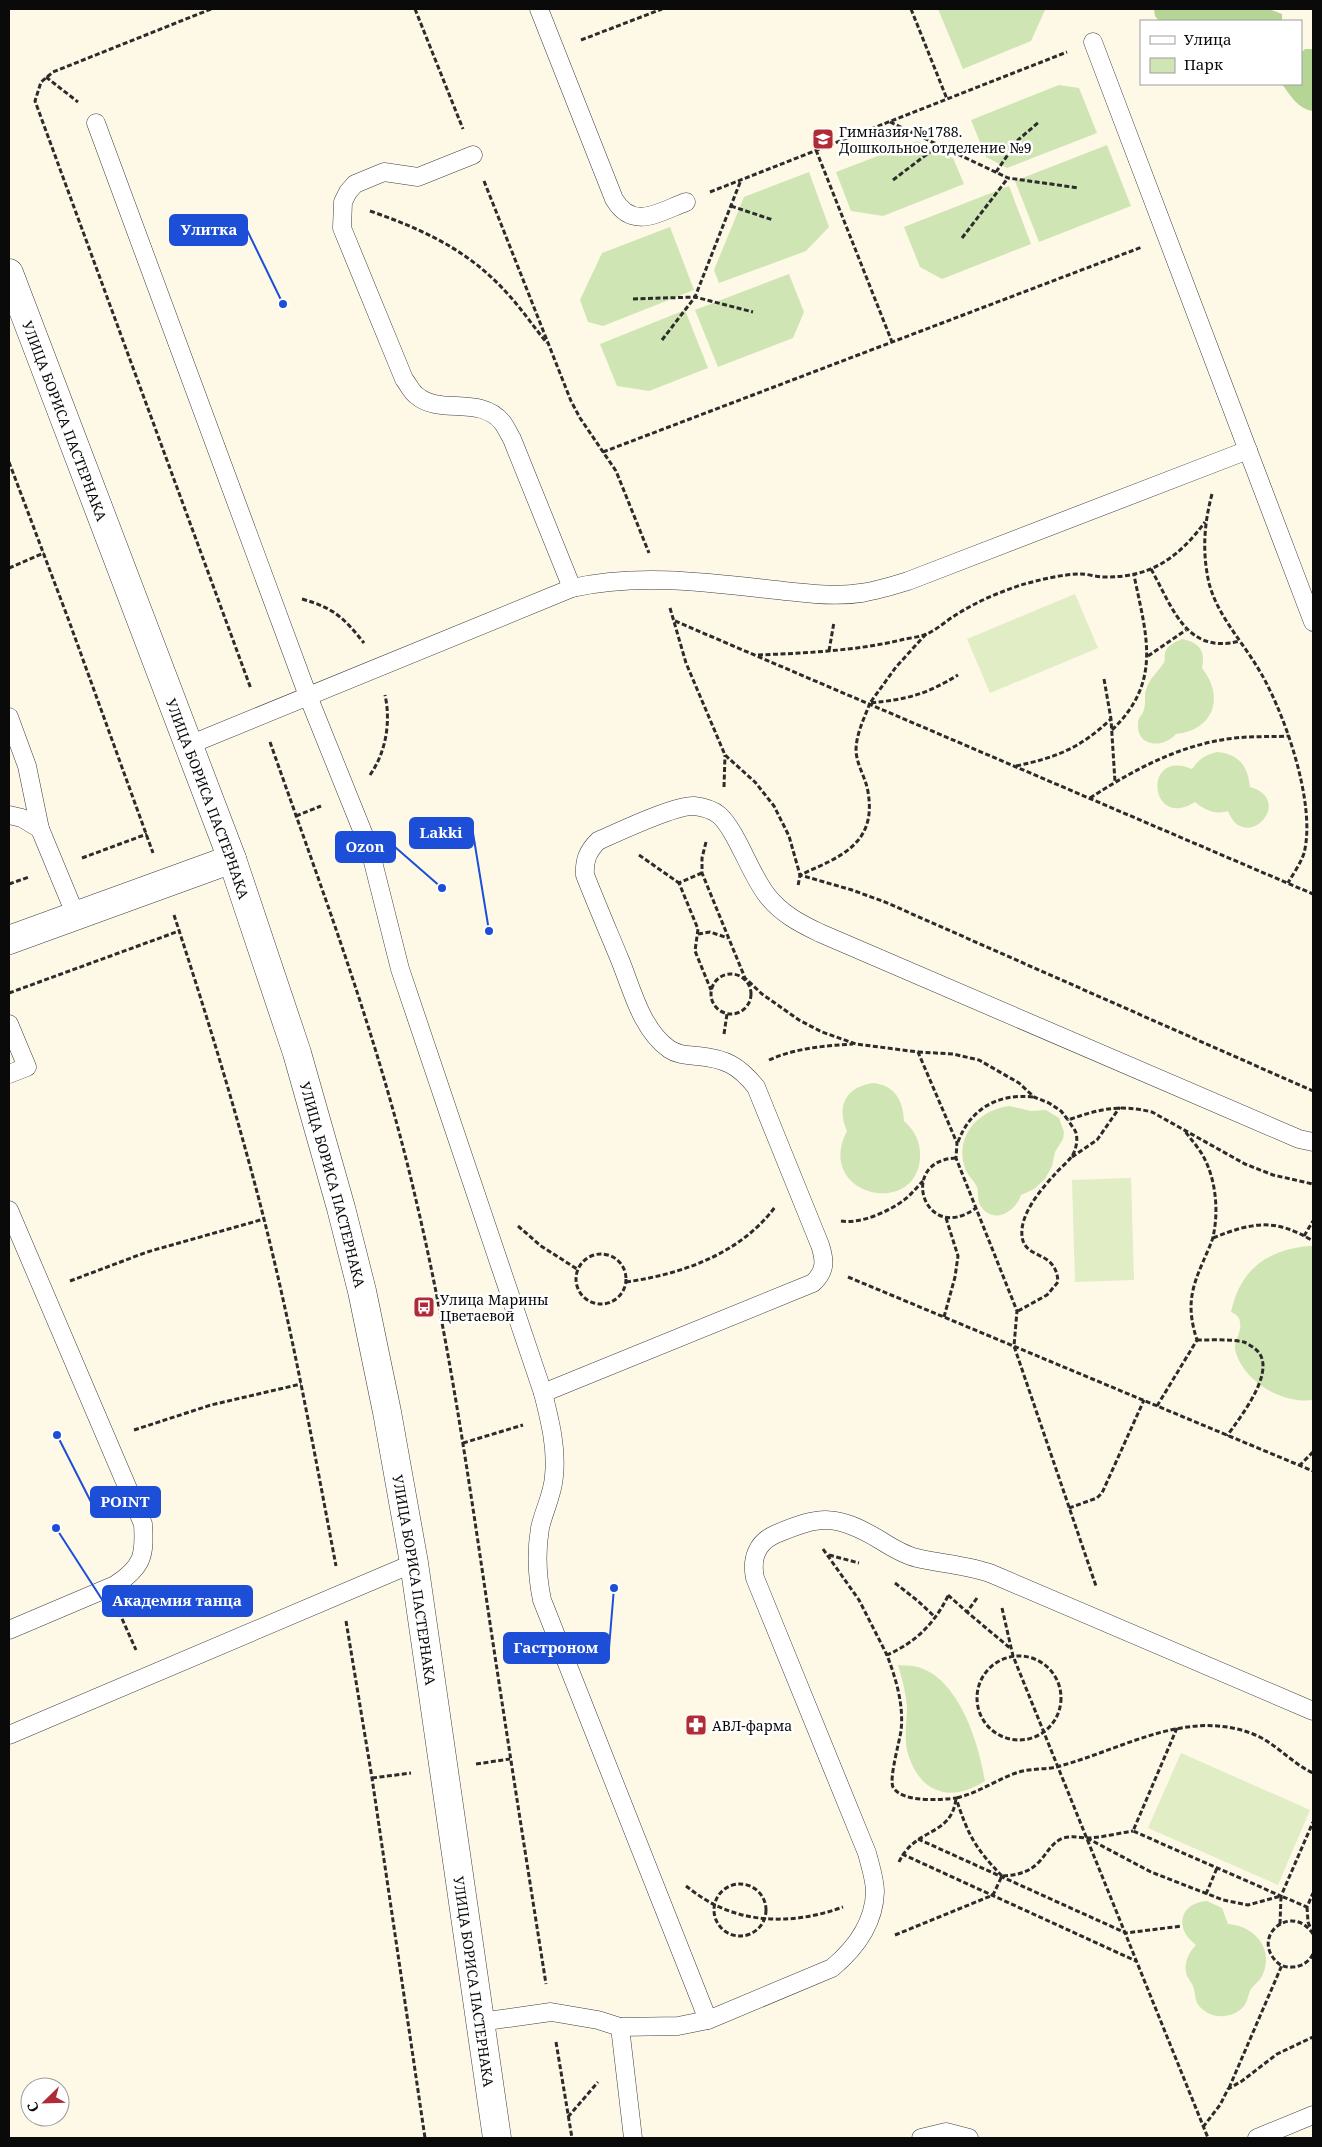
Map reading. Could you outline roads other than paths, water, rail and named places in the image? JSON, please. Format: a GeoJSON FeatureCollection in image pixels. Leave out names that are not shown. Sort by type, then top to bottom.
{"type":"FeatureCollection","features":[{"type":"Feature","properties":{"kind":"street","name":"УЛИЦА БОРИСА ПАСТЕРНАКА"},"geometry":{"type":"LineString","coordinates":[[9,273],[232,859],[297,1053],[341,1208],[364,1300],[414,1563],[497,2138]]}},
{"type":"Feature","properties":{"kind":"street"},"geometry":{"type":"LineString","coordinates":[[9,940],[232,859]]}},
{"type":"Feature","properties":{"kind":"lane"},"geometry":{"type":"LineString","coordinates":[[539,9],[620,210],[628,216],[639,218],[686,202]]}},
{"type":"Feature","properties":{"kind":"lane"},"geometry":{"type":"LineString","coordinates":[[1093,42],[1313,622]]}},
{"type":"Feature","properties":{"kind":"lane"},"geometry":{"type":"LineString","coordinates":[[96,123],[308,696],[370,850],[400,969],[543,1393],[549,1418],[555,1456],[554,1478],[540,1528],[537,1567],[542,1600],[708,2020]]}},
{"type":"Feature","properties":{"kind":"lane"},"geometry":{"type":"LineString","coordinates":[[473,155],[418,177],[384,172],[355,184],[343,202],[341,213],[342,228],[404,379],[416,395],[428,402],[478,408],[490,413],[501,421],[512,439],[572,588]]}},
{"type":"Feature","properties":{"kind":"lane"},"geometry":{"type":"LineString","coordinates":[[189,745],[572,588],[608,581],[659,580],[839,596],[869,593],[908,581],[1248,450]]}},
{"type":"Feature","properties":{"kind":"lane"},"geometry":{"type":"LineString","coordinates":[[9,717],[27,766],[40,829],[76,916]]}},
{"type":"Feature","properties":{"kind":"lane"},"geometry":{"type":"LineString","coordinates":[[543,1393],[813,1283],[820,1276],[824,1266],[824,1257],[756,1086],[743,1072],[720,1059],[679,1054],[661,1043],[647,1024],[585,875],[584,865],[590,848],[598,841],[678,808],[694,806],[708,809],[719,815],[729,828],[766,894],[792,919],[820,933],[1299,1139],[1313,1142]]}},
{"type":"Feature","properties":{"kind":"lane"},"geometry":{"type":"LineString","coordinates":[[9,814],[22,818],[40,829]]}},
{"type":"Feature","properties":{"kind":"lane"},"geometry":{"type":"LineString","coordinates":[[9,1024],[27,1066],[9,1074]]}},
{"type":"Feature","properties":{"kind":"lane"},"geometry":{"type":"LineString","coordinates":[[9,1210],[144,1524],[145,1548],[140,1562],[129,1576],[108,1588],[9,1630]]}},
{"type":"Feature","properties":{"kind":"lane"},"geometry":{"type":"LineString","coordinates":[[480,2022],[551,2012],[598,2020],[620,2027],[652,2028],[708,2020],[832,1968],[849,1954],[862,1937],[870,1918],[875,1891],[867,1853],[755,1578],[753,1568],[754,1559],[761,1544],[771,1536],[804,1522],[822,1519],[855,1525],[909,1555],[968,1567],[1001,1578],[1313,1711]]}},
{"type":"Feature","properties":{"kind":"lane"},"geometry":{"type":"LineString","coordinates":[[9,1735],[414,1563]]}},
{"type":"Feature","properties":{"kind":"lane"},"geometry":{"type":"LineString","coordinates":[[620,2027],[633,2138]]}},
{"type":"Feature","properties":{"kind":"lane"},"geometry":{"type":"LineString","coordinates":[[1257,2138],[1313,2116]]}},
{"type":"Feature","properties":{"kind":"lane"},"geometry":{"type":"LineString","coordinates":[[921,2138],[946,2132],[968,2138]]}},
{"type":"Feature","properties":{"kind":"place","name":"Гимназия №1788. Дошкольное отделение №9"},"geometry":{"type":"Point","coordinates":[823,139]}},
{"type":"Feature","properties":{"kind":"place","name":"Улитка"},"geometry":{"type":"Point","coordinates":[283,304]}},
{"type":"Feature","properties":{"kind":"place","name":"Ozon"},"geometry":{"type":"Point","coordinates":[442,888]}},
{"type":"Feature","properties":{"kind":"place","name":"Lakki"},"geometry":{"type":"Point","coordinates":[489,931]}},
{"type":"Feature","properties":{"kind":"place","name":"Улица Марины Цветаевой"},"geometry":{"type":"Point","coordinates":[424,1307]}},
{"type":"Feature","properties":{"kind":"place","name":"POINT"},"geometry":{"type":"Point","coordinates":[57,1435]}},
{"type":"Feature","properties":{"kind":"place","name":"Академия танца"},"geometry":{"type":"Point","coordinates":[56,1528]}},
{"type":"Feature","properties":{"kind":"place","name":"Гастроном"},"geometry":{"type":"Point","coordinates":[614,1588]}},
{"type":"Feature","properties":{"kind":"place","name":"АВЛ-фарма"},"geometry":{"type":"Point","coordinates":[696,1725]}}]}
